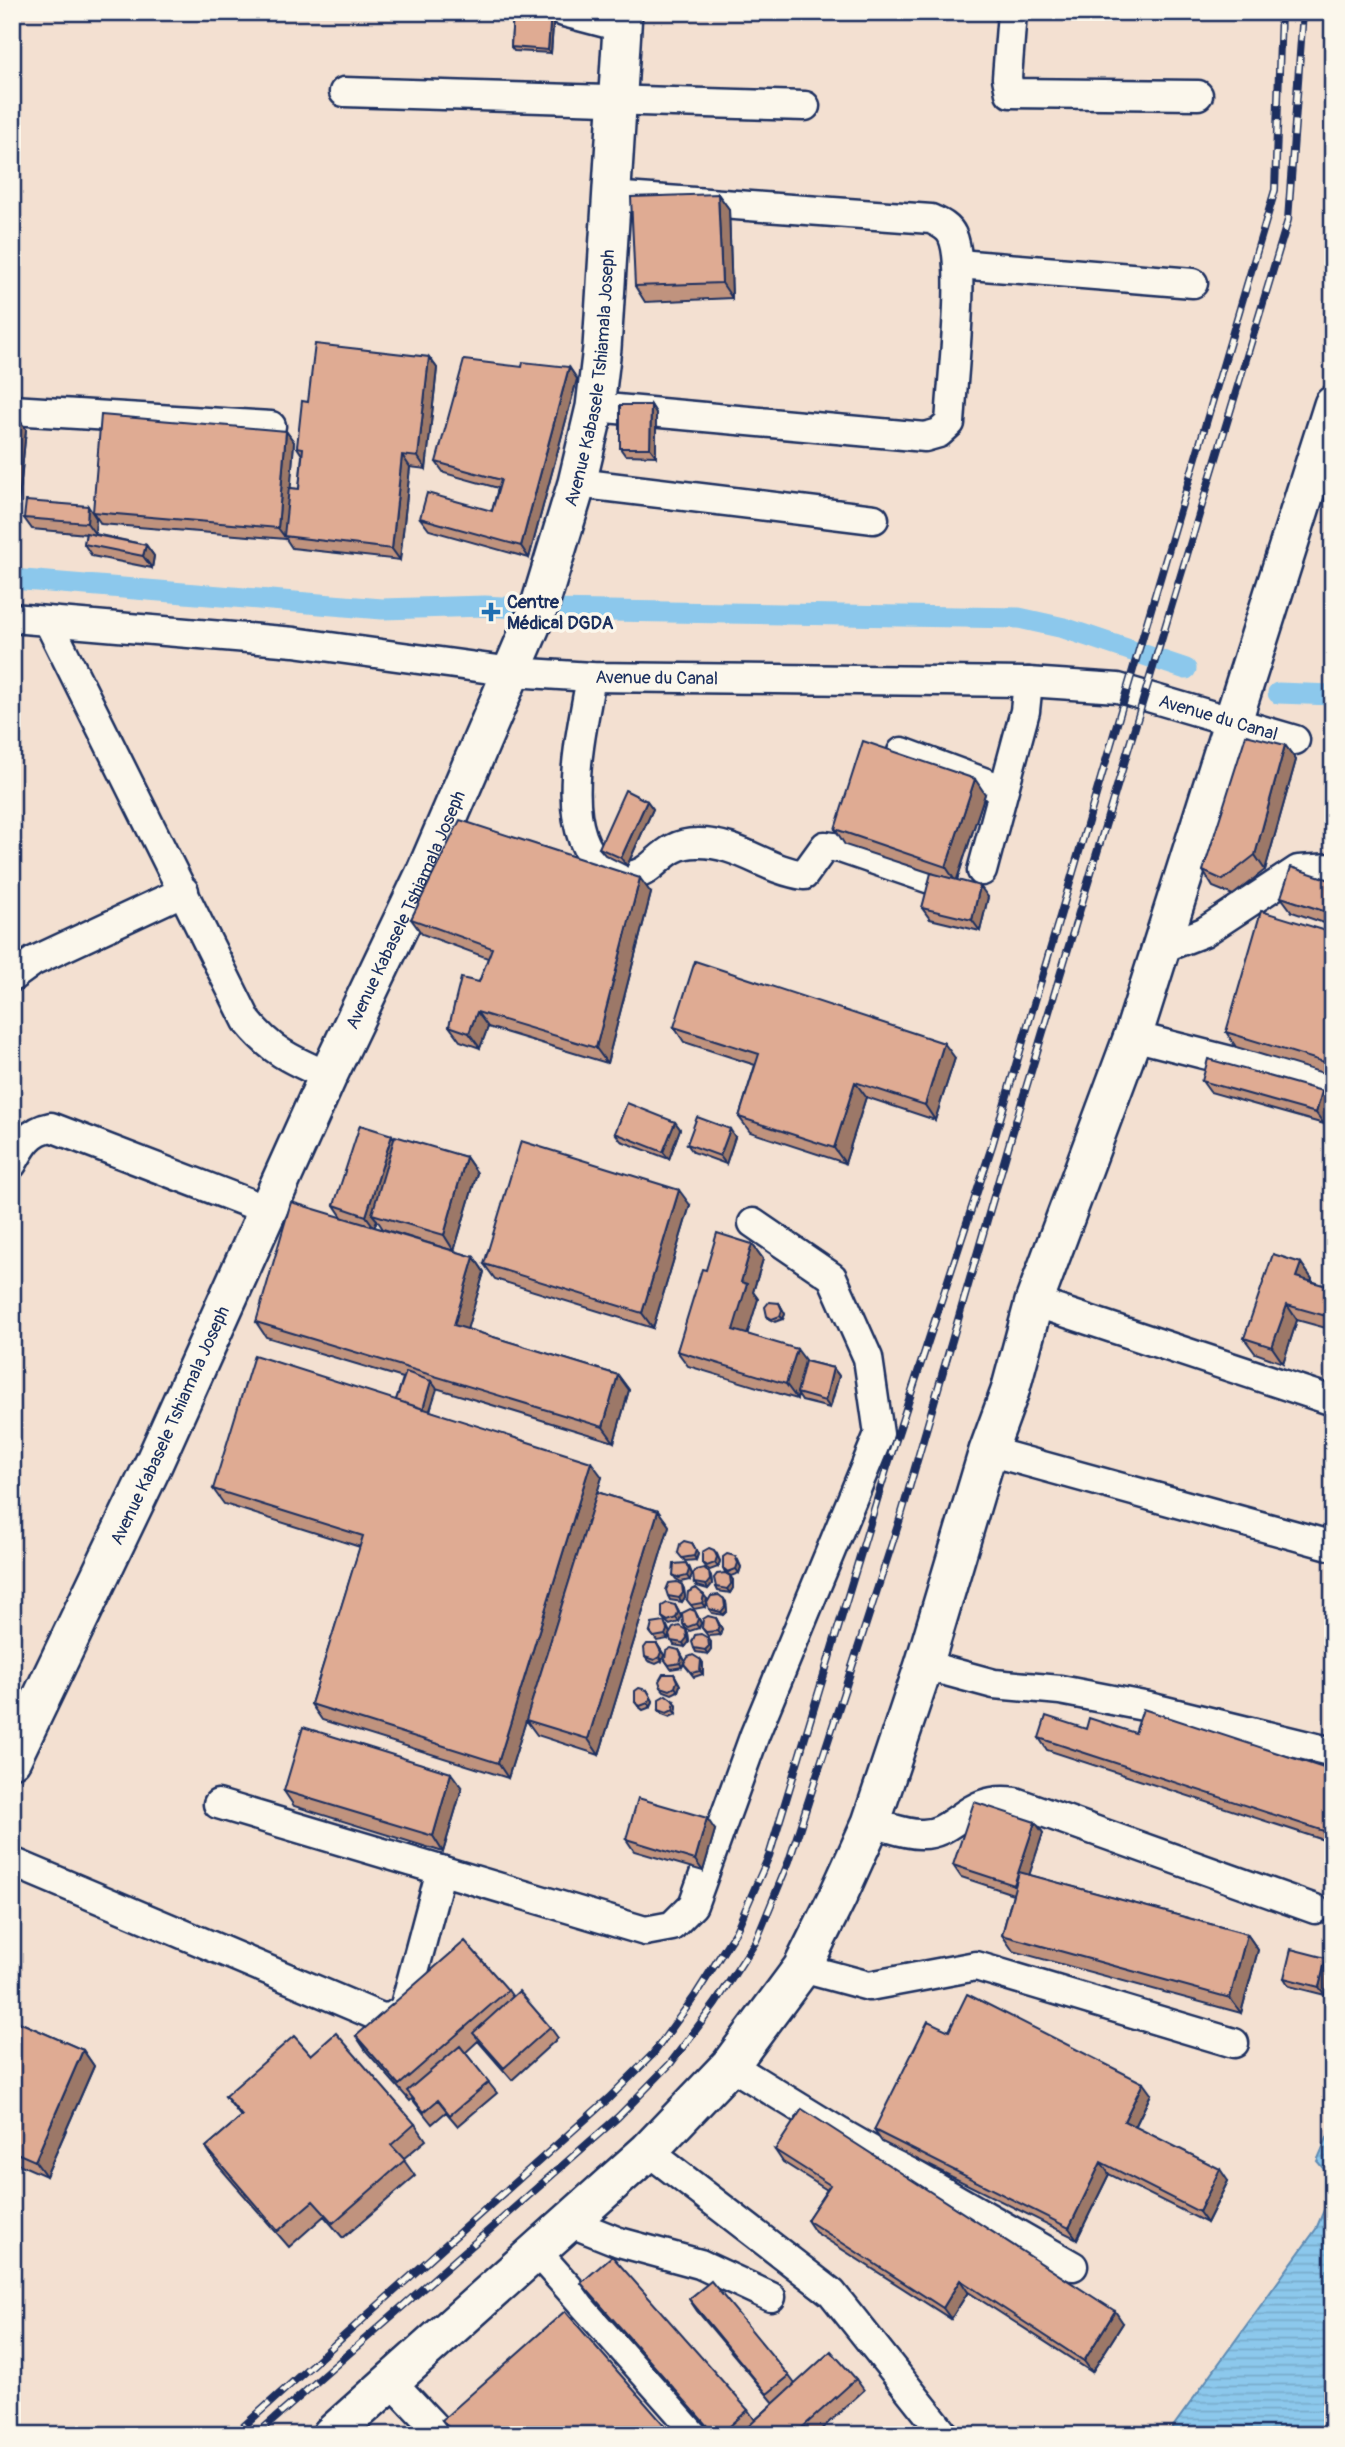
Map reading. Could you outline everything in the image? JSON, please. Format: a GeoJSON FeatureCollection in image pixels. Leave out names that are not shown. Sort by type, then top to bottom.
{"type":"FeatureCollection","features":[{"type":"Feature","properties":{"kind":"main road","name":"Avenue Kabasele Tshiamala Joseph"},"geometry":{"type":"LineString","coordinates":[[12,1759],[153,1465],[328,1076],[425,873],[534,620],[577,483],[595,407],[603,337],[622,20]]}},
{"type":"Feature","properties":{"kind":"main road"},"geometry":{"type":"LineString","coordinates":[[331,2435],[648,2151],[730,2065],[802,1968],[872,1823],[924,1665],[988,1451],[1010,1391],[1034,1302],[1133,1036],[1233,715],[1331,420]]}},
{"type":"Feature","properties":{"kind":"street"},"geometry":{"type":"LineString","coordinates":[[564,12],[622,20]]}},
{"type":"Feature","properties":{"kind":"street"},"geometry":{"type":"LineString","coordinates":[[1013,12],[1007,78],[1010,93],[1198,95]]}},
{"type":"Feature","properties":{"kind":"street"},"geometry":{"type":"LineString","coordinates":[[344,92],[805,106]]}},
{"type":"Feature","properties":{"kind":"street"},"geometry":{"type":"LineString","coordinates":[[595,407],[925,437],[939,433],[950,424],[958,264],[953,236],[944,225],[931,219],[610,196]]}},
{"type":"Feature","properties":{"kind":"street"},"geometry":{"type":"LineString","coordinates":[[958,264],[1193,283]]}},
{"type":"Feature","properties":{"kind":"street"},"geometry":{"type":"LineString","coordinates":[[12,410],[271,426]]}},
{"type":"Feature","properties":{"kind":"street"},"geometry":{"type":"LineString","coordinates":[[577,483],[874,519]]}},
{"type":"Feature","properties":{"kind":"street","name":"Avenue du Canal"},"geometry":{"type":"LineString","coordinates":[[12,618],[294,642],[513,672],[591,677],[1028,682],[1118,688],[1233,715],[1296,740]]}},
{"type":"Feature","properties":{"kind":"street"},"geometry":{"type":"LineString","coordinates":[[48,623],[247,1021],[265,1044],[328,1076]]}},
{"type":"Feature","properties":{"kind":"street"},"geometry":{"type":"LineString","coordinates":[[591,677],[574,792],[582,840],[587,851],[609,872],[624,877],[639,874],[673,847],[700,842],[744,851],[779,869],[804,875],[825,846],[840,848],[936,881]]}},
{"type":"Feature","properties":{"kind":"street"},"geometry":{"type":"LineString","coordinates":[[982,871],[1025,711],[1028,682]]}},
{"type":"Feature","properties":{"kind":"street"},"geometry":{"type":"LineString","coordinates":[[902,752],[1002,789]]}},
{"type":"Feature","properties":{"kind":"street"},"geometry":{"type":"LineString","coordinates":[[1160,949],[1204,932],[1298,870],[1333,868]]}},
{"type":"Feature","properties":{"kind":"street"},"geometry":{"type":"LineString","coordinates":[[15,968],[184,891]]}},
{"type":"Feature","properties":{"kind":"street"},"geometry":{"type":"LineString","coordinates":[[1133,1036],[1333,1087]]}},
{"type":"Feature","properties":{"kind":"street"},"geometry":{"type":"LineString","coordinates":[[12,1164],[24,1143],[36,1130],[51,1127],[267,1210]]}},
{"type":"Feature","properties":{"kind":"street"},"geometry":{"type":"LineString","coordinates":[[218,1804],[645,1931],[672,1926],[693,1905],[755,1734],[879,1434],[868,1358],[832,1277],[753,1223]]}},
{"type":"Feature","properties":{"kind":"street"},"geometry":{"type":"LineString","coordinates":[[1034,1302],[1333,1401]]}},
{"type":"Feature","properties":{"kind":"street"},"geometry":{"type":"LineString","coordinates":[[988,1451],[1333,1546]]}},
{"type":"Feature","properties":{"kind":"street"},"geometry":{"type":"LineString","coordinates":[[924,1665],[994,1684],[1060,1690],[1149,1707],[1333,1752]]}},
{"type":"Feature","properties":{"kind":"street"},"geometry":{"type":"LineString","coordinates":[[872,1823],[921,1835],[940,1829],[980,1803],[997,1799],[1015,1802],[1315,1909]]}},
{"type":"Feature","properties":{"kind":"street"},"geometry":{"type":"LineString","coordinates":[[12,1862],[382,2018],[393,2017],[404,2009],[441,1870]]}},
{"type":"Feature","properties":{"kind":"street"},"geometry":{"type":"LineString","coordinates":[[802,1968],[869,1986],[976,1966],[1234,2043]]}},
{"type":"Feature","properties":{"kind":"street"},"geometry":{"type":"LineString","coordinates":[[730,2065],[839,2132],[1073,2266]]}},
{"type":"Feature","properties":{"kind":"street"},"geometry":{"type":"LineString","coordinates":[[648,2151],[832,2293],[945,2435]]}},
{"type":"Feature","properties":{"kind":"street"},"geometry":{"type":"LineString","coordinates":[[569,2222],[619,2242],[700,2264],[771,2298]]}},
{"type":"Feature","properties":{"kind":"street"},"geometry":{"type":"LineString","coordinates":[[536,2251],[699,2435]]}},
{"type":"Feature","properties":{"kind":"street"},"geometry":{"type":"LineString","coordinates":[[392,2382],[442,2435]]}},
{"type":"Feature","properties":{"kind":"water"},"geometry":{"type":"Polygon","coordinates":[[[1333,2132],[1333,2180],[1317,2161],[1329,2133],[1333,2132]]]}},
{"type":"Feature","properties":{"kind":"water"},"geometry":{"type":"Polygon","coordinates":[[[1333,2189],[1333,2435],[1167,2435],[1316,2229],[1333,2189]]]}},
{"type":"Feature","properties":{"kind":"building"},"geometry":{"type":"Polygon","coordinates":[[[513,12],[551,12],[548,50],[511,47],[513,12]]]}},
{"type":"Feature","properties":{"kind":"building"},"geometry":{"type":"Polygon","coordinates":[[[718,194],[722,283],[635,286],[631,197],[718,194]]]}},
{"type":"Feature","properties":{"kind":"building"},"geometry":{"type":"Polygon","coordinates":[[[315,344],[429,357],[418,457],[402,455],[392,549],[284,536],[289,488],[299,489],[303,448],[297,447],[302,401],[308,402],[315,344]]]}},
{"type":"Feature","properties":{"kind":"building"},"geometry":{"type":"Polygon","coordinates":[[[464,360],[522,367],[523,362],[569,367],[521,546],[420,518],[427,493],[492,511],[501,480],[436,462],[464,360]]]}},
{"type":"Feature","properties":{"kind":"building"},"geometry":{"type":"Polygon","coordinates":[[[620,405],[651,405],[650,448],[620,448],[620,405]]]}},
{"type":"Feature","properties":{"kind":"building"},"geometry":{"type":"Polygon","coordinates":[[[101,415],[286,431],[278,528],[93,512],[101,415]]]}},
{"type":"Feature","properties":{"kind":"building"},"geometry":{"type":"Polygon","coordinates":[[[12,417],[18,418],[12,474],[12,417]]]}},
{"type":"Feature","properties":{"kind":"building"},"geometry":{"type":"Polygon","coordinates":[[[26,501],[88,506],[87,523],[24,518],[26,501]]]}},
{"type":"Feature","properties":{"kind":"building"},"geometry":{"type":"Polygon","coordinates":[[[86,533],[146,545],[143,556],[84,544],[86,533]]]}},
{"type":"Feature","properties":{"kind":"building"},"geometry":{"type":"Polygon","coordinates":[[[1246,735],[1285,745],[1255,855],[1223,880],[1203,871],[1246,735]]]}},
{"type":"Feature","properties":{"kind":"building"},"geometry":{"type":"Polygon","coordinates":[[[863,741],[975,779],[946,867],[835,829],[863,741]]]}},
{"type":"Feature","properties":{"kind":"building"},"geometry":{"type":"Polygon","coordinates":[[[625,790],[647,801],[621,858],[599,848],[625,790]]]}},
{"type":"Feature","properties":{"kind":"building"},"geometry":{"type":"Polygon","coordinates":[[[460,820],[640,878],[596,1048],[477,1012],[469,1033],[449,1026],[461,978],[479,982],[492,948],[411,919],[460,820]]]}},
{"type":"Feature","properties":{"kind":"building"},"geometry":{"type":"Polygon","coordinates":[[[1291,867],[1333,881],[1333,914],[1281,897],[1291,867]]]}},
{"type":"Feature","properties":{"kind":"building"},"geometry":{"type":"Polygon","coordinates":[[[931,873],[980,886],[972,920],[922,908],[931,873]]]}},
{"type":"Feature","properties":{"kind":"building"},"geometry":{"type":"Polygon","coordinates":[[[1261,911],[1333,933],[1333,1033],[1324,1062],[1226,1032],[1261,911]]]}},
{"type":"Feature","properties":{"kind":"building"},"geometry":{"type":"Polygon","coordinates":[[[695,961],[944,1043],[925,1105],[855,1082],[834,1148],[739,1117],[759,1054],[674,1027],[695,961]]]}},
{"type":"Feature","properties":{"kind":"building"},"geometry":{"type":"Polygon","coordinates":[[[1208,1059],[1322,1091],[1316,1113],[1202,1081],[1208,1059]]]}},
{"type":"Feature","properties":{"kind":"building"},"geometry":{"type":"Polygon","coordinates":[[[627,1103],[675,1122],[663,1152],[615,1133],[627,1103]]]}},
{"type":"Feature","properties":{"kind":"building"},"geometry":{"type":"Polygon","coordinates":[[[697,1117],[730,1129],[720,1156],[687,1144],[697,1117]]]}},
{"type":"Feature","properties":{"kind":"building"},"geometry":{"type":"Polygon","coordinates":[[[360,1125],[392,1135],[366,1216],[334,1205],[360,1125]]]}},
{"type":"Feature","properties":{"kind":"building"},"geometry":{"type":"Polygon","coordinates":[[[395,1136],[466,1157],[444,1235],[372,1214],[395,1136]]]}},
{"type":"Feature","properties":{"kind":"building"},"geometry":{"type":"Polygon","coordinates":[[[521,1141],[679,1190],[642,1313],[484,1264],[521,1141]]]}},
{"type":"Feature","properties":{"kind":"building"},"geometry":{"type":"Polygon","coordinates":[[[291,1202],[474,1257],[454,1325],[618,1375],[603,1427],[256,1322],[291,1202]]]}},
{"type":"Feature","properties":{"kind":"building"},"geometry":{"type":"Polygon","coordinates":[[[717,1233],[752,1244],[741,1282],[747,1284],[733,1330],[797,1349],[786,1384],[677,1351],[702,1269],[706,1270],[717,1233]]]}},
{"type":"Feature","properties":{"kind":"building"},"geometry":{"type":"Polygon","coordinates":[[[1273,1254],[1301,1263],[1296,1277],[1333,1288],[1333,1318],[1287,1305],[1272,1347],[1244,1338],[1273,1254]]]}},
{"type":"Feature","properties":{"kind":"building"},"geometry":{"type":"Polygon","coordinates":[[[769,1302],[779,1303],[782,1310],[780,1316],[772,1319],[767,1316],[765,1307],[769,1302]]]}},
{"type":"Feature","properties":{"kind":"building"},"geometry":{"type":"Polygon","coordinates":[[[254,1355],[591,1462],[498,1763],[311,1704],[363,1536],[213,1489],[254,1355]]]}},
{"type":"Feature","properties":{"kind":"building"},"geometry":{"type":"Polygon","coordinates":[[[805,1361],[833,1368],[825,1401],[797,1393],[805,1361]]]}},
{"type":"Feature","properties":{"kind":"building"},"geometry":{"type":"Polygon","coordinates":[[[406,1372],[431,1381],[423,1409],[396,1400],[406,1372]]]}},
{"type":"Feature","properties":{"kind":"building"},"geometry":{"type":"Polygon","coordinates":[[[597,1492],[658,1511],[588,1739],[526,1720],[597,1492]]]}},
{"type":"Feature","properties":{"kind":"building"},"geometry":{"type":"Polygon","coordinates":[[[684,1541],[692,1543],[696,1550],[694,1556],[682,1558],[678,1553],[680,1544],[684,1541]]]}},
{"type":"Feature","properties":{"kind":"building"},"geometry":{"type":"Polygon","coordinates":[[[709,1548],[714,1550],[717,1557],[715,1563],[707,1566],[702,1563],[702,1552],[709,1548]]]}},
{"type":"Feature","properties":{"kind":"building"},"geometry":{"type":"Polygon","coordinates":[[[727,1554],[735,1556],[738,1563],[736,1569],[728,1572],[723,1568],[723,1557],[727,1554]]]}},
{"type":"Feature","properties":{"kind":"building"},"geometry":{"type":"Polygon","coordinates":[[[686,1563],[689,1570],[687,1576],[679,1578],[673,1575],[674,1564],[686,1563]]]}},
{"type":"Feature","properties":{"kind":"building"},"geometry":{"type":"Polygon","coordinates":[[[704,1568],[709,1572],[710,1580],[706,1585],[694,1583],[693,1574],[704,1568]]]}},
{"type":"Feature","properties":{"kind":"building"},"geometry":{"type":"Polygon","coordinates":[[[725,1573],[730,1576],[731,1584],[727,1589],[716,1587],[714,1578],[717,1574],[725,1573]]]}},
{"type":"Feature","properties":{"kind":"building"},"geometry":{"type":"Polygon","coordinates":[[[677,1582],[682,1585],[683,1593],[679,1598],[668,1596],[666,1590],[669,1583],[677,1582]]]}},
{"type":"Feature","properties":{"kind":"building"},"geometry":{"type":"Polygon","coordinates":[[[696,1588],[704,1595],[702,1603],[691,1605],[687,1600],[688,1592],[696,1588]]]}},
{"type":"Feature","properties":{"kind":"building"},"geometry":{"type":"Polygon","coordinates":[[[719,1595],[724,1599],[725,1607],[721,1612],[709,1609],[707,1603],[711,1596],[719,1595]]]}},
{"type":"Feature","properties":{"kind":"building"},"geometry":{"type":"Polygon","coordinates":[[[667,1603],[675,1605],[678,1612],[676,1618],[668,1621],[662,1617],[662,1606],[667,1603]]]}},
{"type":"Feature","properties":{"kind":"building"},"geometry":{"type":"Polygon","coordinates":[[[690,1609],[695,1611],[698,1619],[696,1624],[688,1627],[683,1624],[682,1613],[690,1609]]]}},
{"type":"Feature","properties":{"kind":"building"},"geometry":{"type":"Polygon","coordinates":[[[708,1616],[716,1618],[719,1625],[717,1631],[706,1632],[702,1628],[703,1619],[708,1616]]]}},
{"type":"Feature","properties":{"kind":"building"},"geometry":{"type":"Polygon","coordinates":[[[664,1622],[667,1630],[665,1635],[654,1637],[650,1632],[652,1624],[664,1622]]]}},
{"type":"Feature","properties":{"kind":"building"},"geometry":{"type":"Polygon","coordinates":[[[679,1626],[686,1630],[687,1638],[683,1643],[671,1641],[669,1635],[673,1628],[679,1626]]]}},
{"type":"Feature","properties":{"kind":"building"},"geometry":{"type":"Polygon","coordinates":[[[701,1634],[708,1638],[709,1646],[705,1650],[694,1648],[692,1642],[695,1635],[701,1634]]]}},
{"type":"Feature","properties":{"kind":"building"},"geometry":{"type":"Polygon","coordinates":[[[647,1644],[657,1644],[661,1652],[659,1657],[654,1660],[645,1657],[644,1648],[647,1644]]]}},
{"type":"Feature","properties":{"kind":"building"},"geometry":{"type":"Polygon","coordinates":[[[671,1648],[679,1650],[682,1657],[680,1663],[669,1665],[665,1660],[666,1651],[671,1648]]]}},
{"type":"Feature","properties":{"kind":"building"},"geometry":{"type":"Polygon","coordinates":[[[693,1655],[701,1660],[700,1671],[692,1673],[684,1664],[688,1657],[693,1655]]]}},
{"type":"Feature","properties":{"kind":"building"},"geometry":{"type":"Polygon","coordinates":[[[663,1674],[674,1674],[677,1681],[675,1687],[670,1690],[661,1687],[659,1681],[663,1674]]]}},
{"type":"Feature","properties":{"kind":"building"},"geometry":{"type":"Polygon","coordinates":[[[639,1688],[647,1690],[651,1697],[648,1703],[640,1706],[635,1702],[635,1691],[639,1688]]]}},
{"type":"Feature","properties":{"kind":"building"},"geometry":{"type":"Polygon","coordinates":[[[666,1695],[675,1702],[673,1710],[667,1713],[659,1710],[659,1699],[666,1695]]]}},
{"type":"Feature","properties":{"kind":"building"},"geometry":{"type":"Polygon","coordinates":[[[1143,1709],[1333,1771],[1333,1834],[1039,1738],[1046,1716],[1086,1729],[1089,1718],[1135,1733],[1143,1709]]]}},
{"type":"Feature","properties":{"kind":"building"},"geometry":{"type":"Polygon","coordinates":[[[303,1727],[451,1773],[433,1836],[284,1791],[303,1727]]]}},
{"type":"Feature","properties":{"kind":"building"},"geometry":{"type":"Polygon","coordinates":[[[638,1798],[707,1818],[695,1860],[626,1839],[638,1798]]]}},
{"type":"Feature","properties":{"kind":"building"},"geometry":{"type":"Polygon","coordinates":[[[974,1802],[1035,1822],[1014,1885],[953,1865],[974,1802]]]}},
{"type":"Feature","properties":{"kind":"building"},"geometry":{"type":"Polygon","coordinates":[[[1019,1872],[1247,1934],[1230,1998],[1002,1935],[1019,1872]]]}},
{"type":"Feature","properties":{"kind":"building"},"geometry":{"type":"Polygon","coordinates":[[[465,1941],[508,1990],[399,2085],[356,2036],[465,1941]]]}},
{"type":"Feature","properties":{"kind":"building"},"geometry":{"type":"Polygon","coordinates":[[[1291,1949],[1326,1958],[1319,1987],[1284,1978],[1291,1949]]]}},
{"type":"Feature","properties":{"kind":"building"},"geometry":{"type":"Polygon","coordinates":[[[519,1991],[550,2027],[504,2068],[473,2033],[519,1991]]]}},
{"type":"Feature","properties":{"kind":"building"},"geometry":{"type":"Polygon","coordinates":[[[967,1994],[1143,2083],[1124,2121],[1220,2169],[1199,2212],[1101,2162],[1069,2228],[874,2130],[928,2021],[949,2031],[967,1994]]]}},
{"type":"Feature","properties":{"kind":"building"},"geometry":{"type":"Polygon","coordinates":[[[1331,1999],[1333,2000],[1333,2026],[1324,2023],[1331,1999]]]}},
{"type":"Feature","properties":{"kind":"building"},"geometry":{"type":"Polygon","coordinates":[[[12,2019],[83,2050],[35,2161],[12,2151],[12,2019]]]}},
{"type":"Feature","properties":{"kind":"building"},"geometry":{"type":"Polygon","coordinates":[[[336,2033],[415,2124],[391,2145],[405,2160],[333,2223],[313,2201],[278,2231],[206,2147],[242,2116],[225,2096],[294,2036],[311,2055],[336,2033]]]}},
{"type":"Feature","properties":{"kind":"building"},"geometry":{"type":"Polygon","coordinates":[[[460,2046],[489,2082],[450,2115],[438,2100],[424,2112],[407,2091],[460,2046]]]}},
{"type":"Feature","properties":{"kind":"building"},"geometry":{"type":"Polygon","coordinates":[[[802,2109],[1115,2311],[1084,2361],[960,2280],[943,2308],[807,2220],[830,2185],[775,2150],[802,2109]]]}},
{"type":"Feature","properties":{"kind":"building"},"geometry":{"type":"Polygon","coordinates":[[[612,2256],[748,2410],[720,2435],[715,2435],[581,2283],[612,2256]]]}},
{"type":"Feature","properties":{"kind":"building"},"geometry":{"type":"Polygon","coordinates":[[[711,2281],[789,2376],[767,2394],[689,2299],[711,2281]]]}},
{"type":"Feature","properties":{"kind":"building"},"geometry":{"type":"Polygon","coordinates":[[[565,2311],[673,2435],[468,2435],[464,2430],[455,2435],[442,2420],[565,2311]]]}},
{"type":"Feature","properties":{"kind":"building"},"geometry":{"type":"Polygon","coordinates":[[[831,2351],[856,2379],[794,2435],[739,2435],[831,2351]]]}},
{"type":"Feature","properties":{"kind":"waterway"},"geometry":{"type":"LineString","coordinates":[[12,579],[382,609],[485,606],[550,610],[1019,618],[1064,628],[1186,669]]}},
{"type":"Feature","properties":{"kind":"waterway"},"geometry":{"type":"LineString","coordinates":[[1278,693],[1333,695]]}},
{"type":"Feature","properties":{"kind":"railway"},"geometry":{"type":"LineString","coordinates":[[234,2435],[609,2098],[653,2054],[695,1996],[736,1931],[769,1856],[887,1467],[992,1146],[1275,190],[1281,12]]}},
{"type":"Feature","properties":{"kind":"railway"},"geometry":{"type":"LineString","coordinates":[[256,2435],[618,2117],[670,2064],[715,2004],[756,1941],[789,1861],[901,1516],[1010,1141],[1288,220],[1303,12]]}},
{"type":"Feature","properties":{"kind":"place","name":"Centre Médical DGDA"},"geometry":{"type":"Point","coordinates":[491,612]}}]}
